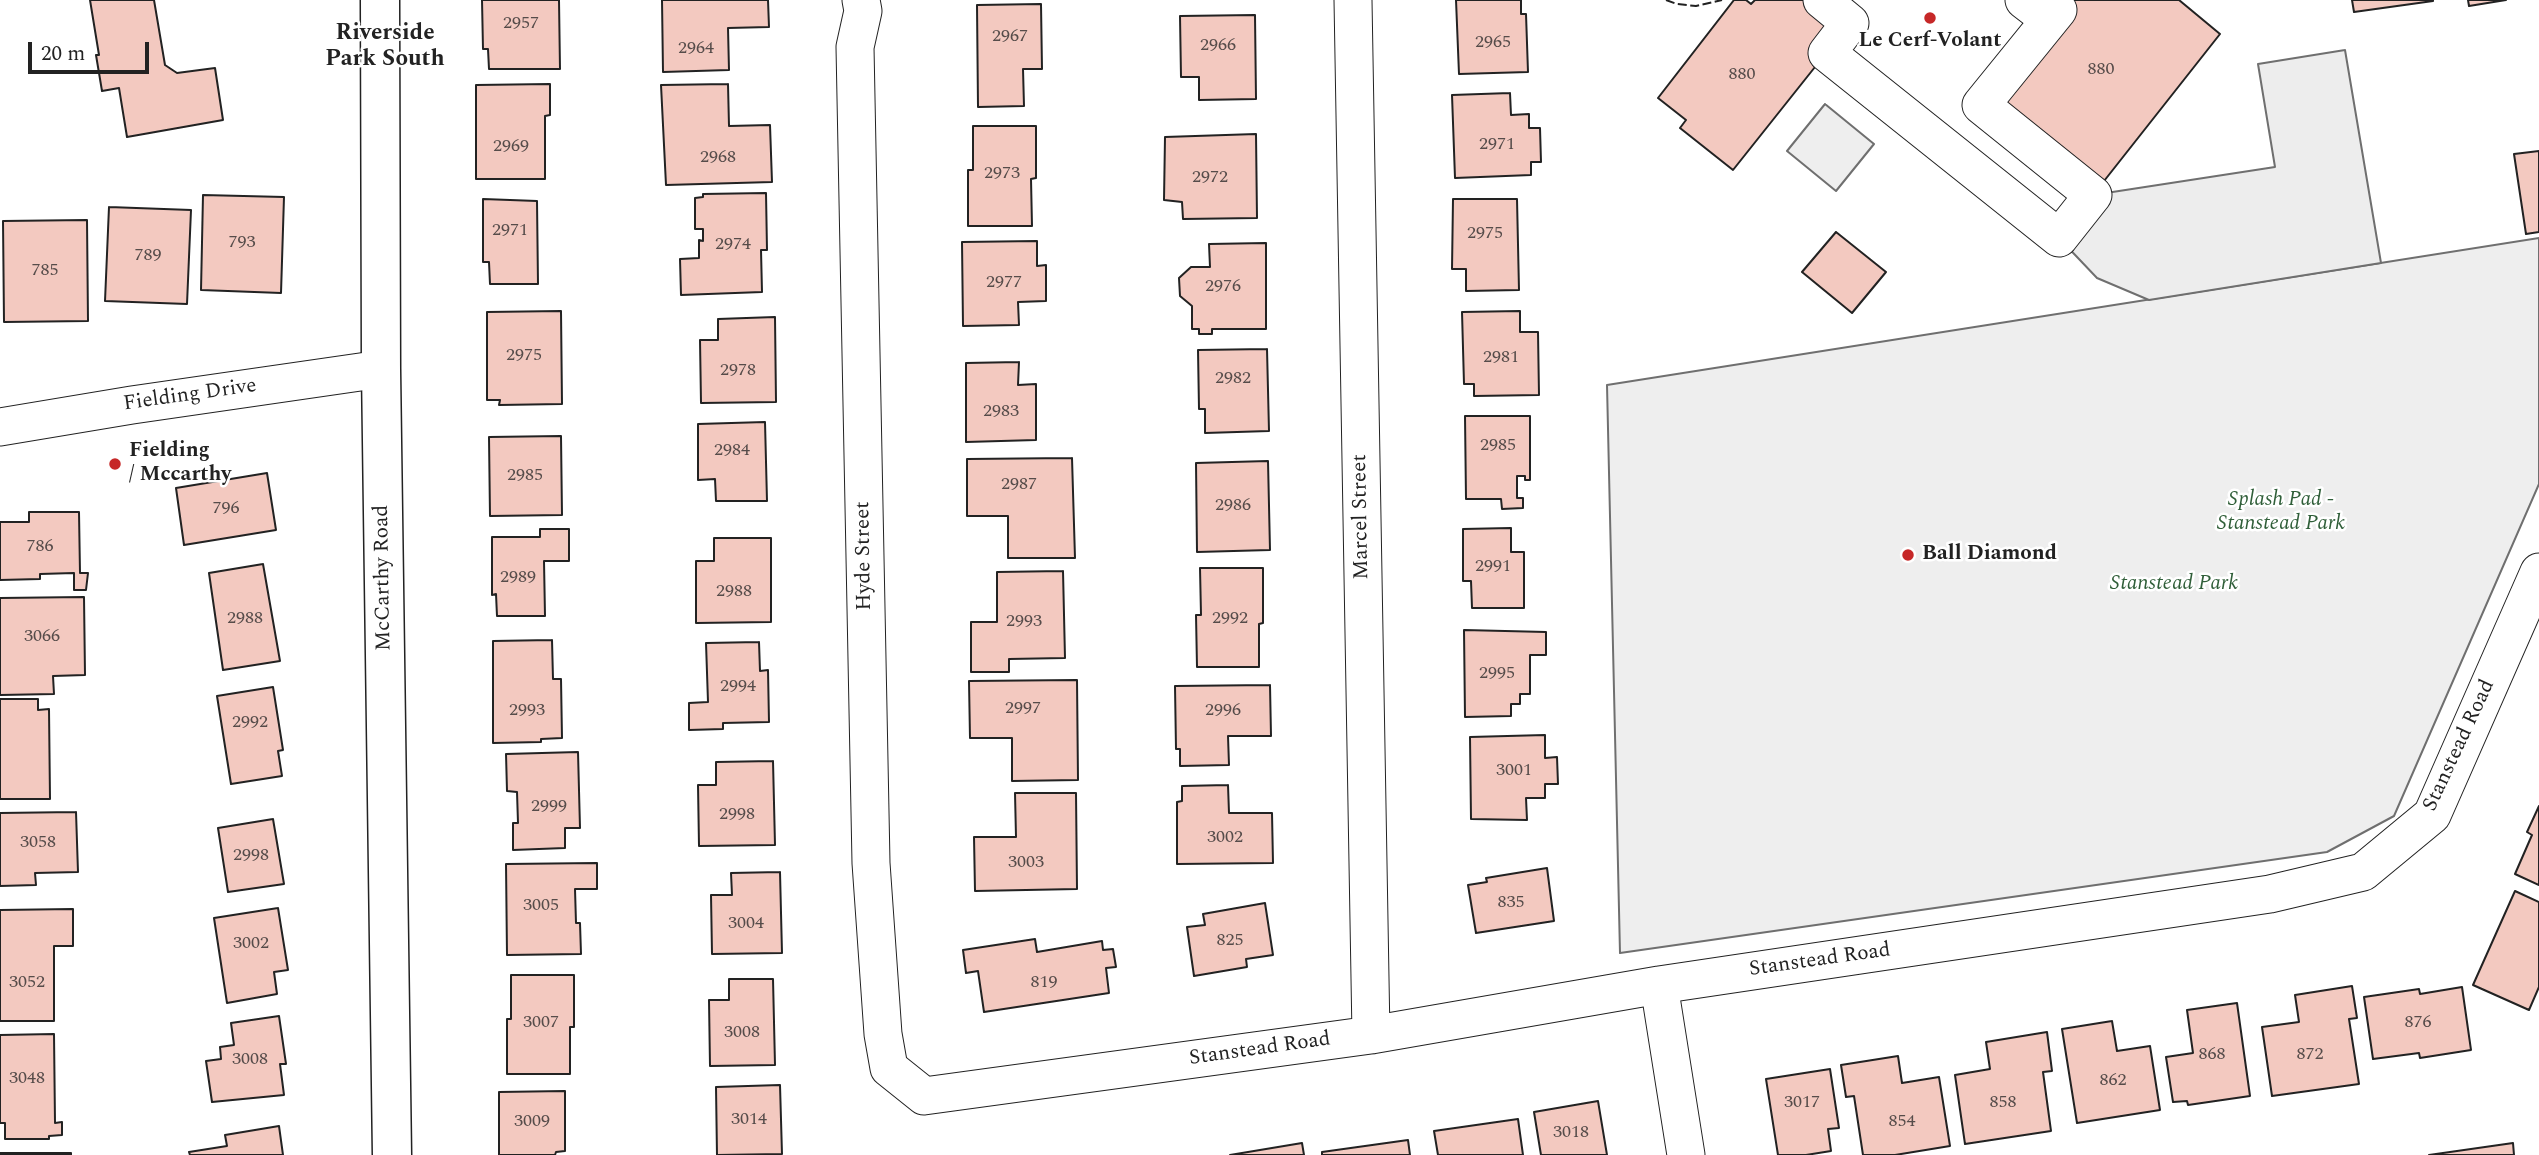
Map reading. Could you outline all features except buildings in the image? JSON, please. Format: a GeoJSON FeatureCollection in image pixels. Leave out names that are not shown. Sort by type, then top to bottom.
{"type":"FeatureCollection","features":[{"type":"Feature","properties":{"kind":"street","name":"McCarthy Road"},"geometry":{"type":"LineString","coordinates":[[380,0],[381,369],[392,1155]]}},
{"type":"Feature","properties":{"kind":"street","name":"Hyde Street"},"geometry":{"type":"LineString","coordinates":[[861,0],[863,10],[855,47],[871,863],[883,1034],[889,1068],[923,1096]]}},
{"type":"Feature","properties":{"kind":"street","name":"Marcel Street"},"geometry":{"type":"LineString","coordinates":[[1353,0],[1371,1035]]}},
{"type":"Feature","properties":{"kind":"street"},"geometry":{"type":"LineString","coordinates":[[1822,0],[1850,23],[1827,52],[2059,238],[2093,195],[1982,105],[2058,10],[2046,0],[2037,10],[2024,0]]}},
{"type":"Feature","properties":{"kind":"street","name":"Fielding Drive"},"geometry":{"type":"LineString","coordinates":[[0,427],[381,369]]}},
{"type":"Feature","properties":{"kind":"street","name":"Stanstead Road"},"geometry":{"type":"LineString","coordinates":[[923,1096],[1371,1035],[1659,985],[2270,894],[2363,872],[2432,815],[2539,572]]}},
{"type":"Feature","properties":{"kind":"street"},"geometry":{"type":"LineString","coordinates":[[1659,985],[1686,1155]]}},
{"type":"Feature","properties":{"kind":"green space"},"geometry":{"type":"Polygon","coordinates":[[[1825,104],[1874,144],[1836,191],[1787,151],[1825,104]]]}},
{"type":"Feature","properties":{"kind":"green space","name":"Stanstead Park"},"geometry":{"type":"Polygon","coordinates":[[[2539,238],[2539,484],[2394,816],[2327,852],[1620,953],[1607,385],[2539,238]]]}},
{"type":"Feature","properties":{"kind":"shaded area"},"geometry":{"type":"Polygon","coordinates":[[[2345,50],[2381,263],[2149,300],[2097,278],[2059,238],[2093,195],[2275,167],[2258,64],[2345,50]]]}},
{"type":"Feature","properties":{"kind":"fence"},"geometry":{"type":"LineString","coordinates":[[1666,0],[1696,6],[1722,0]]}},
{"type":"Feature","properties":{"kind":"place","name":"Le Cerf-Volant"},"geometry":{"type":"Point","coordinates":[1930,18]}},
{"type":"Feature","properties":{"kind":"place","name":"Fielding / Mccarthy"},"geometry":{"type":"Point","coordinates":[115,464]}},
{"type":"Feature","properties":{"kind":"place","name":"Ball Diamond"},"geometry":{"type":"Point","coordinates":[1908,555]}},
{"type":"Feature","properties":{"kind":"district","name":"Riverside Park South"},"geometry":{"type":"Point","coordinates":[385,47]}},
{"type":"Feature","properties":{"kind":"park label","name":"Splash Pad - Stanstead Park"},"geometry":{"type":"Point","coordinates":[2281,513]}}]}
